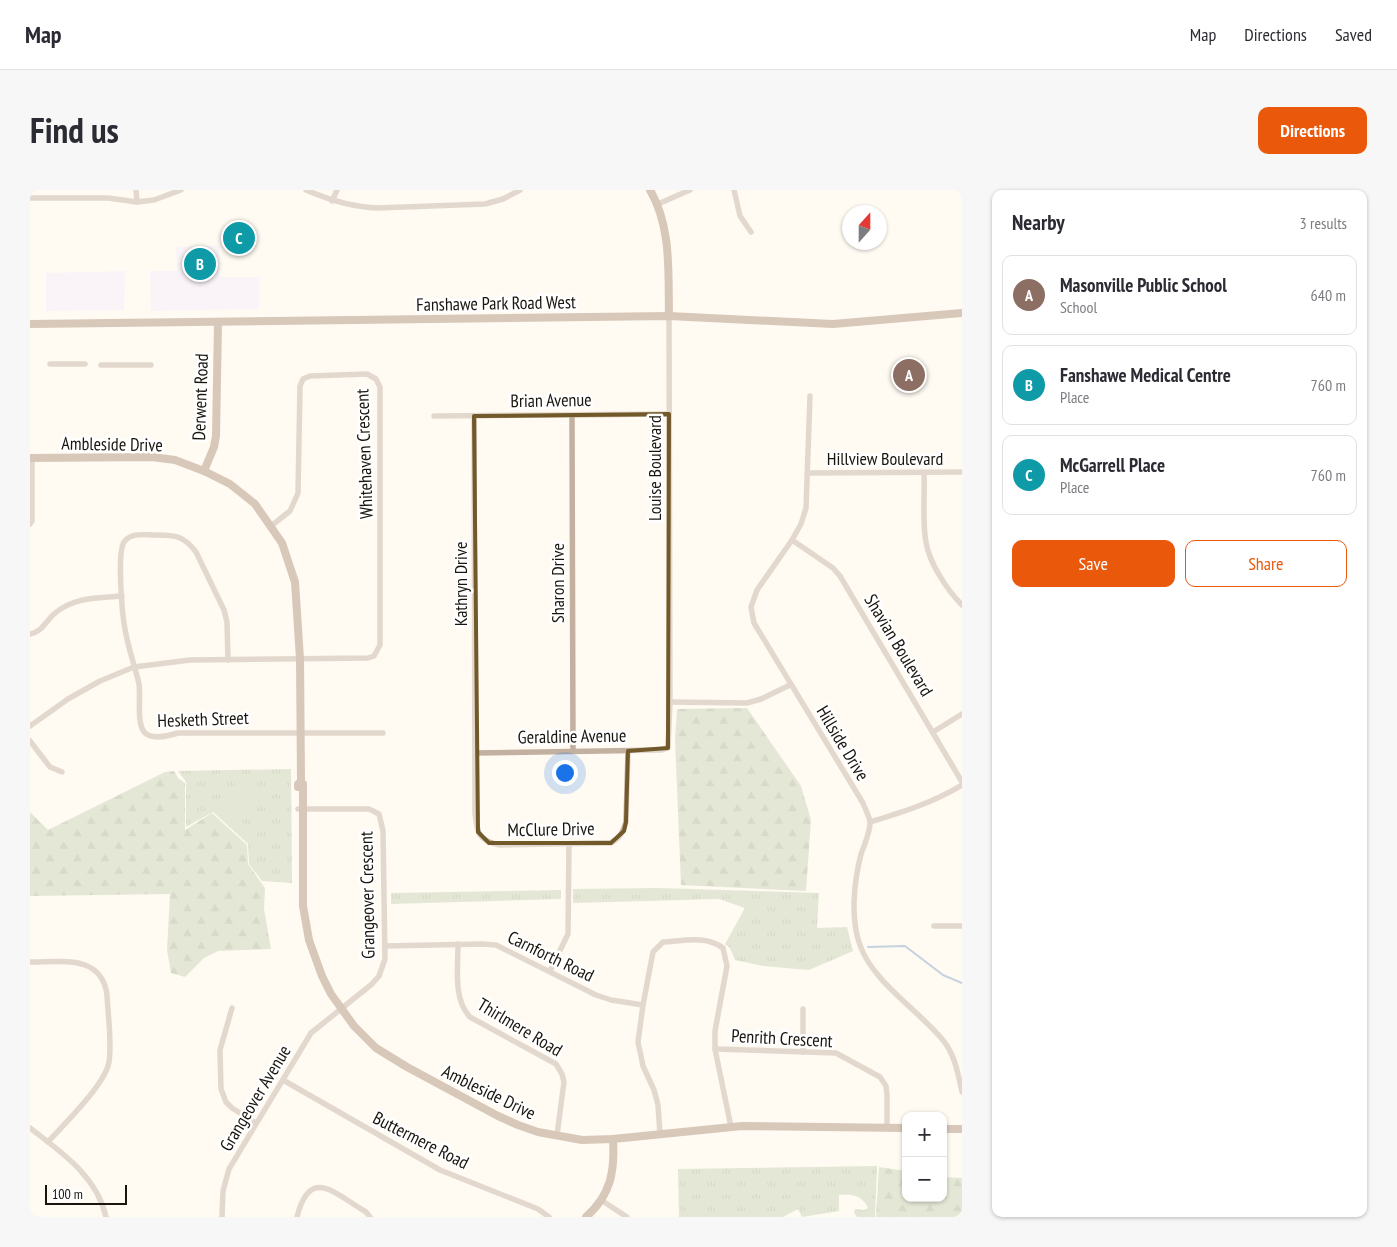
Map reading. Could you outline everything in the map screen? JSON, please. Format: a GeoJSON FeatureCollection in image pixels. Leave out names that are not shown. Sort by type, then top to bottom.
{"type":"FeatureCollection","features":[{"type":"Feature","properties":{"kind":"street"},"geometry":{"type":"LineString","coordinates":[[136,190],[136,202]]}},
{"type":"Feature","properties":{"kind":"street"},"geometry":{"type":"LineString","coordinates":[[30,198],[108,198],[136,202],[154,200],[181,190]]}},
{"type":"Feature","properties":{"kind":"street"},"geometry":{"type":"LineString","coordinates":[[306,190],[332,201],[360,207],[377,208],[484,204],[504,199],[520,190]]}},
{"type":"Feature","properties":{"kind":"street"},"geometry":{"type":"LineString","coordinates":[[332,201],[337,190]]}},
{"type":"Feature","properties":{"kind":"street","name":"Louise Boulevard"},"geometry":{"type":"LineString","coordinates":[[650,190],[658,204],[668,247],[670,702],[668,748]]}},
{"type":"Feature","properties":{"kind":"street"},"geometry":{"type":"LineString","coordinates":[[658,204],[690,190]]}},
{"type":"Feature","properties":{"kind":"street"},"geometry":{"type":"LineString","coordinates":[[734,190],[740,216],[751,232]]}},
{"type":"Feature","properties":{"kind":"street","name":"Fanshawe Park Road West"},"geometry":{"type":"LineString","coordinates":[[30,324],[669,316],[833,324],[962,312]]}},
{"type":"Feature","properties":{"kind":"street","name":"Derwent Road"},"geometry":{"type":"LineString","coordinates":[[204,471],[214,447],[216,436],[218,322]]}},
{"type":"Feature","properties":{"kind":"street"},"geometry":{"type":"LineString","coordinates":[[50,364],[85,364]]}},
{"type":"Feature","properties":{"kind":"street"},"geometry":{"type":"LineString","coordinates":[[101,365],[150,365]]}},
{"type":"Feature","properties":{"kind":"street","name":"Whitehaven Crescent"},"geometry":{"type":"LineString","coordinates":[[271,526],[290,511],[298,493],[299,400],[300,386],[303,379],[310,376],[367,374],[376,379],[380,387],[380,645],[374,656],[368,658],[300,659]]}},
{"type":"Feature","properties":{"kind":"street","name":"Hillside Drive"},"geometry":{"type":"LineString","coordinates":[[810,396],[806,508],[801,524],[757,590],[751,607],[754,623],[862,804],[870,822]]}},
{"type":"Feature","properties":{"kind":"street","name":"Brian Avenue"},"geometry":{"type":"LineString","coordinates":[[434,416],[668,414]]}},
{"type":"Feature","properties":{"kind":"street","name":"Sharon Drive"},"geometry":{"type":"LineString","coordinates":[[572,415],[573,751]]}},
{"type":"Feature","properties":{"kind":"street","name":"Kathryn Drive"},"geometry":{"type":"LineString","coordinates":[[474,416],[476,753]]}},
{"type":"Feature","properties":{"kind":"street","name":"Ambleside Drive"},"geometry":{"type":"LineString","coordinates":[[31,458],[157,457],[175,460],[204,471],[230,484],[255,504],[282,543],[295,582],[300,659],[302,783],[298,784],[301,833],[300,878],[302,880],[303,906],[309,940],[322,976],[341,1010],[376,1048],[407,1068],[505,1120],[538,1132],[582,1140],[613,1139],[731,1127],[902,1128]]}},
{"type":"Feature","properties":{"kind":"street"},"geometry":{"type":"LineString","coordinates":[[30,524],[32,521],[31,458]]}},
{"type":"Feature","properties":{"kind":"street","name":"Hillview Boulevard"},"geometry":{"type":"LineString","coordinates":[[808,473],[962,472]]}},
{"type":"Feature","properties":{"kind":"street"},"geometry":{"type":"LineString","coordinates":[[924,473],[925,541],[930,557],[953,596],[962,605]]}},
{"type":"Feature","properties":{"kind":"street"},"geometry":{"type":"LineString","coordinates":[[134,667],[124,626],[120,556],[124,542],[129,537],[136,535],[182,538],[196,552],[224,610],[227,622],[228,660]]}},
{"type":"Feature","properties":{"kind":"street","name":"Shavian Boulevard"},"geometry":{"type":"LineString","coordinates":[[792,540],[834,568],[840,576],[962,784]]}},
{"type":"Feature","properties":{"kind":"street"},"geometry":{"type":"LineString","coordinates":[[30,634],[41,629],[54,614],[79,600],[122,596]]}},
{"type":"Feature","properties":{"kind":"street"},"geometry":{"type":"LineString","coordinates":[[30,726],[68,699],[100,681],[134,667],[190,660],[300,659]]}},
{"type":"Feature","properties":{"kind":"street","name":"Hesketh Street"},"geometry":{"type":"LineString","coordinates":[[134,667],[140,692],[140,722],[143,731],[152,736],[178,733],[300,733]]}},
{"type":"Feature","properties":{"kind":"street"},"geometry":{"type":"LineString","coordinates":[[670,702],[747,703],[761,699],[790,685]]}},
{"type":"Feature","properties":{"kind":"street"},"geometry":{"type":"LineString","coordinates":[[933,732],[962,714]]}},
{"type":"Feature","properties":{"kind":"street"},"geometry":{"type":"LineString","coordinates":[[300,733],[383,733]]}},
{"type":"Feature","properties":{"kind":"street"},"geometry":{"type":"LineString","coordinates":[[30,741],[50,767],[62,772]]}},
{"type":"Feature","properties":{"kind":"street","name":"Geraldine Avenue"},"geometry":{"type":"LineString","coordinates":[[476,753],[628,751],[662,750],[668,748]]}},
{"type":"Feature","properties":{"kind":"street","name":"McClure Drive"},"geometry":{"type":"LineString","coordinates":[[476,753],[475,813],[478,832],[482,839],[489,843],[500,845],[611,843],[618,839],[624,832],[626,822],[628,751]]}},
{"type":"Feature","properties":{"kind":"street"},"geometry":{"type":"LineString","coordinates":[[962,784],[944,796],[924,805],[870,822],[859,862],[853,913],[860,947],[874,970],[943,1040],[952,1055],[962,1092]]}},
{"type":"Feature","properties":{"kind":"street","name":"Grangeover Crescent"},"geometry":{"type":"LineString","coordinates":[[300,809],[369,809],[379,814],[383,831],[384,959],[379,976],[341,1010]]}},
{"type":"Feature","properties":{"kind":"street"},"geometry":{"type":"LineString","coordinates":[[550,971],[568,934],[569,844]]}},
{"type":"Feature","properties":{"kind":"street"},"geometry":{"type":"LineString","coordinates":[[934,926],[962,926]]}},
{"type":"Feature","properties":{"kind":"street"},"geometry":{"type":"LineString","coordinates":[[660,1134],[658,1105],[654,1090],[642,1066],[638,1042],[653,952],[663,942],[706,940],[716,943],[723,948],[727,966],[715,1031],[715,1049],[731,1127]]}},
{"type":"Feature","properties":{"kind":"street","name":"Thirlmere Road"},"geometry":{"type":"LineString","coordinates":[[458,944],[459,993],[463,1010],[470,1017],[556,1064],[562,1074],[564,1082],[557,1136]]}},
{"type":"Feature","properties":{"kind":"street","name":"Carnforth Road"},"geometry":{"type":"LineString","coordinates":[[385,946],[496,945],[596,995],[611,1000],[643,1005]]}},
{"type":"Feature","properties":{"kind":"street"},"geometry":{"type":"LineString","coordinates":[[30,962],[67,961],[87,965],[102,977],[106,986],[107,996],[110,1055],[106,1072],[83,1103],[48,1142]]}},
{"type":"Feature","properties":{"kind":"street"},"geometry":{"type":"LineString","coordinates":[[232,1008],[220,1050],[221,1089],[226,1102],[232,1108],[256,1123]]}},
{"type":"Feature","properties":{"kind":"street"},"geometry":{"type":"LineString","coordinates":[[803,1009],[803,1052]]}},
{"type":"Feature","properties":{"kind":"street","name":"Grangeover Avenue"},"geometry":{"type":"LineString","coordinates":[[222,1217],[225,1180],[229,1169],[311,1033],[341,1010]]}},
{"type":"Feature","properties":{"kind":"street","name":"Penrith Crescent"},"geometry":{"type":"LineString","coordinates":[[715,1049],[836,1053],[880,1077],[886,1086],[887,1128]]}},
{"type":"Feature","properties":{"kind":"street","name":"Buttermere Road"},"geometry":{"type":"LineString","coordinates":[[283,1080],[440,1170],[538,1209],[549,1217]]}},
{"type":"Feature","properties":{"kind":"street"},"geometry":{"type":"LineString","coordinates":[[30,1128],[80,1170],[100,1197],[106,1217]]}},
{"type":"Feature","properties":{"kind":"street"},"geometry":{"type":"LineString","coordinates":[[947,1129],[962,1129]]}},
{"type":"Feature","properties":{"kind":"street"},"geometry":{"type":"LineString","coordinates":[[586,1217],[607,1190],[613,1172],[613,1139]]}},
{"type":"Feature","properties":{"kind":"street"},"geometry":{"type":"LineString","coordinates":[[296,1217],[304,1196],[311,1188],[317,1186],[328,1189],[366,1212],[370,1217]]}},
{"type":"Feature","properties":{"kind":"street"},"geometry":{"type":"LineString","coordinates":[[601,1200],[627,1217]]}},
{"type":"Feature","properties":{"kind":"highlighted area"},"geometry":{"type":"Polygon","coordinates":[[[669,414],[668,748],[628,751],[626,822],[624,831],[611,843],[489,843],[478,832],[474,416],[669,414]]]}},
{"type":"Feature","properties":{"kind":"shaded area"},"geometry":{"type":"Polygon","coordinates":[[[219,246],[219,277],[259,277],[259,309],[151,311],[150,271],[177,271],[176,247],[219,246]]]}},
{"type":"Feature","properties":{"kind":"shaded area"},"geometry":{"type":"Polygon","coordinates":[[[125,271],[124,310],[46,311],[46,273],[125,271]]]}},
{"type":"Feature","properties":{"kind":"green space"},"geometry":{"type":"Polygon","coordinates":[[[747,708],[801,786],[811,820],[806,891],[681,885],[675,740],[677,709],[747,708]]]}},
{"type":"Feature","properties":{"kind":"green space"},"geometry":{"type":"Polygon","coordinates":[[[291,769],[292,883],[262,881],[249,864],[248,844],[213,812],[186,827],[186,782],[178,771],[291,769]]]}},
{"type":"Feature","properties":{"kind":"green space"},"geometry":{"type":"Polygon","coordinates":[[[174,771],[178,778],[185,783],[185,830],[212,813],[247,845],[248,864],[265,888],[264,909],[271,949],[218,951],[204,958],[185,977],[171,973],[167,950],[170,894],[30,896],[30,812],[48,830],[165,772],[174,771]]]}},
{"type":"Feature","properties":{"kind":"green space"},"geometry":{"type":"Polygon","coordinates":[[[236,783],[259,795],[244,821],[221,807],[236,783]]]}},
{"type":"Feature","properties":{"kind":"green space"},"geometry":{"type":"Polygon","coordinates":[[[659,888],[819,893],[817,928],[847,927],[853,951],[809,970],[763,966],[735,960],[730,948],[725,944],[745,908],[719,899],[573,903],[573,889],[659,888]]]}},
{"type":"Feature","properties":{"kind":"green space"},"geometry":{"type":"Polygon","coordinates":[[[561,890],[561,899],[391,904],[391,893],[561,890]]]}},
{"type":"Feature","properties":{"kind":"green space"},"geometry":{"type":"Polygon","coordinates":[[[877,1166],[875,1217],[857,1217],[854,1213],[855,1209],[864,1210],[868,1208],[866,1204],[856,1196],[843,1194],[839,1195],[839,1211],[802,1217],[798,1209],[783,1217],[679,1217],[678,1169],[877,1166]]]}},
{"type":"Feature","properties":{"kind":"green space"},"geometry":{"type":"Polygon","coordinates":[[[879,1167],[902,1170],[902,1202],[947,1202],[947,1177],[962,1178],[962,1217],[876,1217],[879,1167]]]}},
{"type":"Feature","properties":{"kind":"waterway"},"geometry":{"type":"LineString","coordinates":[[868,947],[905,946],[943,975],[962,983]]}},
{"type":"Feature","properties":{"kind":"place","name":"McGarrell Place"},"geometry":{"type":"Point","coordinates":[239,238]}},
{"type":"Feature","properties":{"kind":"place","name":"Fanshawe Medical Centre"},"geometry":{"type":"Point","coordinates":[200,264]}},
{"type":"Feature","properties":{"kind":"place","name":"Masonville Public School"},"geometry":{"type":"Point","coordinates":[909,375]}}]}
